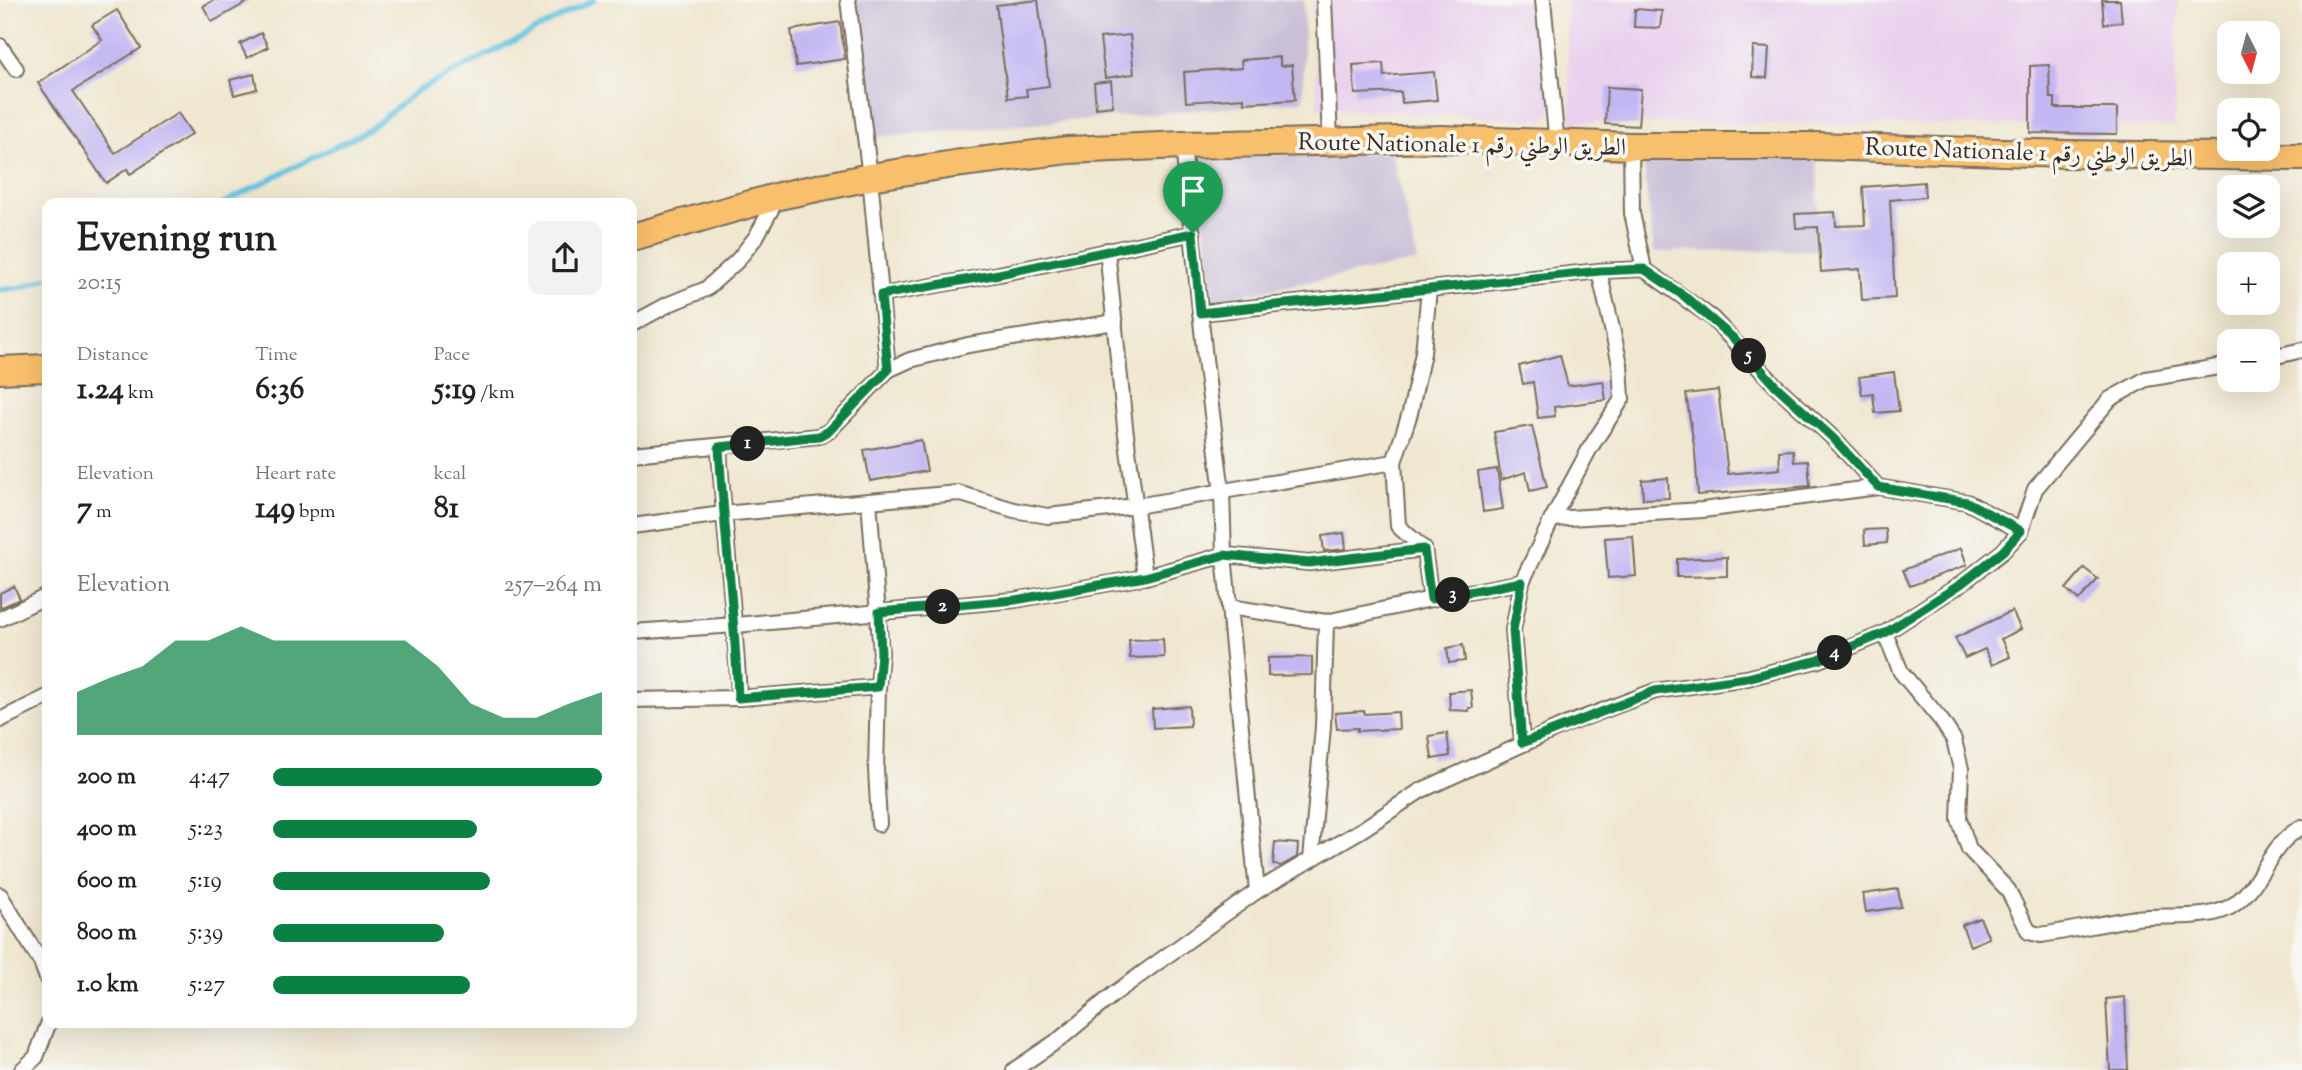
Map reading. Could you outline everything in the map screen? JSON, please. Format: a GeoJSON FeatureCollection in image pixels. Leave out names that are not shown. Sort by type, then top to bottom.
{"type":"FeatureCollection","features":[{"type":"Feature","properties":{"kind":"highway","name":"Route Nationale الطريق الوطني رقم 1"},"geometry":{"type":"LineString","coordinates":[[637,236],[779,196],[870,177],[1068,150],[1330,140],[1442,139],[1557,145],[1817,146],[2067,154],[2302,157]]}},
{"type":"Feature","properties":{"kind":"highway"},"geometry":{"type":"LineString","coordinates":[[0,370],[42,368]]}},
{"type":"Feature","properties":{"kind":"street"},"geometry":{"type":"LineString","coordinates":[[848,0],[870,177],[888,370]]}},
{"type":"Feature","properties":{"kind":"street"},"geometry":{"type":"LineString","coordinates":[[1324,0],[1330,140]]}},
{"type":"Feature","properties":{"kind":"street"},"geometry":{"type":"LineString","coordinates":[[1543,0],[1557,145]]}},
{"type":"Feature","properties":{"kind":"street"},"geometry":{"type":"LineString","coordinates":[[0,46],[16,69]]}},
{"type":"Feature","properties":{"kind":"street"},"geometry":{"type":"LineString","coordinates":[[1183,145],[1222,492],[1224,555],[1257,891]]}},
{"type":"Feature","properties":{"kind":"street"},"geometry":{"type":"LineString","coordinates":[[1631,146],[1632,213],[1644,269]]}},
{"type":"Feature","properties":{"kind":"street"},"geometry":{"type":"LineString","coordinates":[[637,321],[669,304],[706,289],[756,237],[779,196]]}},
{"type":"Feature","properties":{"kind":"street"},"geometry":{"type":"LineString","coordinates":[[881,295],[999,274],[1193,233]]}},
{"type":"Feature","properties":{"kind":"street"},"geometry":{"type":"LineString","coordinates":[[1107,250],[1125,427],[1145,577]]}},
{"type":"Feature","properties":{"kind":"street"},"geometry":{"type":"LineString","coordinates":[[1200,313],[1600,271],[1644,269],[1712,318],[1776,386],[1833,438],[1878,487]]}},
{"type":"Feature","properties":{"kind":"street"},"geometry":{"type":"LineString","coordinates":[[1522,743],[1513,630],[1522,582],[1590,448],[1622,399],[1615,338],[1600,271]]}},
{"type":"Feature","properties":{"kind":"street"},"geometry":{"type":"LineString","coordinates":[[1429,289],[1423,353],[1410,413],[1394,461],[1398,526],[1424,549],[1431,599]]}},
{"type":"Feature","properties":{"kind":"street"},"geometry":{"type":"LineString","coordinates":[[637,454],[819,436],[829,431],[888,370],[910,360],[968,345],[1115,322]]}},
{"type":"Feature","properties":{"kind":"street"},"geometry":{"type":"LineString","coordinates":[[2280,355],[2302,350]]}},
{"type":"Feature","properties":{"kind":"street"},"geometry":{"type":"LineString","coordinates":[[1014,1070],[1060,1039],[1115,993],[1257,891],[1420,791],[1522,743],[1655,691],[1747,678],[1819,660],[1885,633],[1961,584],[2003,551],[2021,531],[2035,489],[2110,398],[2146,379],[2217,367]]}},
{"type":"Feature","properties":{"kind":"street"},"geometry":{"type":"LineString","coordinates":[[719,447],[723,514],[736,625],[738,698]]}},
{"type":"Feature","properties":{"kind":"street"},"geometry":{"type":"LineString","coordinates":[[637,525],[723,514],[958,493],[1013,510],[1048,516],[1136,506],[1394,461]]}},
{"type":"Feature","properties":{"kind":"street"},"geometry":{"type":"LineString","coordinates":[[1552,519],[1703,510],[1878,487],[1967,502],[2021,531]]}},
{"type":"Feature","properties":{"kind":"street"},"geometry":{"type":"LineString","coordinates":[[869,501],[881,653],[876,769],[879,824]]}},
{"type":"Feature","properties":{"kind":"street"},"geometry":{"type":"LineString","coordinates":[[637,632],[1015,600],[1145,577],[1224,555],[1309,563],[1424,549]]}},
{"type":"Feature","properties":{"kind":"street"},"geometry":{"type":"LineString","coordinates":[[1229,607],[1326,622],[1522,582]]}},
{"type":"Feature","properties":{"kind":"street"},"geometry":{"type":"LineString","coordinates":[[0,619],[42,598]]}},
{"type":"Feature","properties":{"kind":"street"},"geometry":{"type":"LineString","coordinates":[[1311,860],[1323,727],[1326,622]]}},
{"type":"Feature","properties":{"kind":"street"},"geometry":{"type":"LineString","coordinates":[[1885,633],[1901,672],[1954,740],[1961,769],[1959,819],[1969,849],[2008,890],[2029,932],[2040,935],[2137,918],[2198,915],[2231,907],[2254,885],[2279,843],[2302,827]]}},
{"type":"Feature","properties":{"kind":"street"},"geometry":{"type":"LineString","coordinates":[[637,700],[738,698],[878,687]]}},
{"type":"Feature","properties":{"kind":"street"},"geometry":{"type":"LineString","coordinates":[[0,720],[42,699]]}},
{"type":"Feature","properties":{"kind":"street"},"geometry":{"type":"LineString","coordinates":[[0,895],[42,958]]}},
{"type":"Feature","properties":{"kind":"street"},"geometry":{"type":"LineString","coordinates":[[22,1070],[36,1058],[47,1028]]}},
{"type":"Feature","properties":{"kind":"shaded area"},"geometry":{"type":"Polygon","coordinates":[[[855,0],[1304,0],[1303,101],[866,138],[855,0]]]}},
{"type":"Feature","properties":{"kind":"shaded area"},"geometry":{"type":"Polygon","coordinates":[[[1312,0],[1536,0],[1553,108],[1544,120],[1317,108],[1312,0]]]}},
{"type":"Feature","properties":{"kind":"shaded area"},"geometry":{"type":"Polygon","coordinates":[[[1565,0],[2178,0],[2174,127],[1571,122],[1565,0]]]}},
{"type":"Feature","properties":{"kind":"shaded area"},"geometry":{"type":"Polygon","coordinates":[[[1391,153],[1418,261],[1214,300],[1195,157],[1391,153]]]}},
{"type":"Feature","properties":{"kind":"shaded area"},"geometry":{"type":"Polygon","coordinates":[[[1817,155],[1819,250],[1654,252],[1643,160],[1817,155]]]}},
{"type":"Feature","properties":{"kind":"building"},"geometry":{"type":"Polygon","coordinates":[[[214,0],[251,0],[212,22],[203,6],[214,0]]]}},
{"type":"Feature","properties":{"kind":"building"},"geometry":{"type":"Polygon","coordinates":[[[1038,0],[1049,86],[1026,89],[1027,96],[1008,98],[996,5],[1038,0]]]}},
{"type":"Feature","properties":{"kind":"building"},"geometry":{"type":"Polygon","coordinates":[[[2102,0],[2120,0],[2122,22],[2104,24],[2102,0]]]}},
{"type":"Feature","properties":{"kind":"building"},"geometry":{"type":"Polygon","coordinates":[[[1635,9],[1662,11],[1660,28],[1634,27],[1635,9]]]}},
{"type":"Feature","properties":{"kind":"building"},"geometry":{"type":"Polygon","coordinates":[[[117,10],[141,48],[73,91],[115,153],[178,113],[192,134],[130,174],[127,169],[106,183],[38,83],[102,40],[92,25],[117,10]]]}},
{"type":"Feature","properties":{"kind":"building"},"geometry":{"type":"Polygon","coordinates":[[[840,22],[845,59],[796,66],[791,30],[840,22]]]}},
{"type":"Feature","properties":{"kind":"building"},"geometry":{"type":"Polygon","coordinates":[[[261,33],[268,47],[247,58],[240,44],[261,33]]]}},
{"type":"Feature","properties":{"kind":"building"},"geometry":{"type":"Polygon","coordinates":[[[1130,35],[1134,74],[1105,78],[1100,38],[1130,35]]]}},
{"type":"Feature","properties":{"kind":"building"},"geometry":{"type":"Polygon","coordinates":[[[1753,47],[1769,48],[1767,78],[1752,77],[1753,47]]]}},
{"type":"Feature","properties":{"kind":"building"},"geometry":{"type":"Polygon","coordinates":[[[1280,57],[1280,66],[1292,65],[1295,100],[1244,103],[1244,98],[1186,102],[1184,72],[1242,68],[1241,60],[1280,57]]]}},
{"type":"Feature","properties":{"kind":"building"},"geometry":{"type":"Polygon","coordinates":[[[1383,63],[1384,76],[1434,72],[1437,100],[1402,103],[1401,92],[1355,94],[1353,65],[1383,63]]]}},
{"type":"Feature","properties":{"kind":"building"},"geometry":{"type":"Polygon","coordinates":[[[2049,65],[2050,98],[2055,98],[2055,108],[2117,108],[2117,134],[2030,133],[2030,66],[2049,65]]]}},
{"type":"Feature","properties":{"kind":"building"},"geometry":{"type":"Polygon","coordinates":[[[254,74],[257,89],[234,95],[230,80],[254,74]]]}},
{"type":"Feature","properties":{"kind":"building"},"geometry":{"type":"Polygon","coordinates":[[[1111,81],[1113,106],[1096,108],[1094,83],[1111,81]]]}},
{"type":"Feature","properties":{"kind":"building"},"geometry":{"type":"Polygon","coordinates":[[[1607,87],[1641,89],[1638,126],[1605,124],[1607,87]]]}},
{"type":"Feature","properties":{"kind":"building"},"geometry":{"type":"Polygon","coordinates":[[[1924,182],[1925,197],[1890,200],[1895,298],[1862,300],[1860,269],[1821,272],[1818,227],[1796,228],[1795,214],[1835,212],[1836,226],[1865,225],[1863,187],[1924,182]]]}},
{"type":"Feature","properties":{"kind":"building"},"geometry":{"type":"Polygon","coordinates":[[[1560,355],[1568,386],[1603,381],[1606,400],[1554,407],[1555,416],[1538,418],[1533,382],[1523,384],[1519,366],[1560,355]]]}},
{"type":"Feature","properties":{"kind":"building"},"geometry":{"type":"Polygon","coordinates":[[[1894,372],[1899,411],[1875,413],[1873,393],[1862,395],[1859,377],[1894,372]]]}},
{"type":"Feature","properties":{"kind":"building"},"geometry":{"type":"Polygon","coordinates":[[[1718,390],[1728,474],[1780,469],[1779,451],[1793,450],[1794,462],[1808,461],[1810,486],[1698,495],[1686,394],[1718,390]]]}},
{"type":"Feature","properties":{"kind":"building"},"geometry":{"type":"Polygon","coordinates":[[[1532,426],[1547,487],[1530,491],[1526,472],[1501,480],[1494,432],[1532,426]]]}},
{"type":"Feature","properties":{"kind":"building"},"geometry":{"type":"Polygon","coordinates":[[[921,440],[927,471],[870,481],[864,450],[921,440]]]}},
{"type":"Feature","properties":{"kind":"building"},"geometry":{"type":"Polygon","coordinates":[[[1497,469],[1503,509],[1483,512],[1478,472],[1497,469]]]}},
{"type":"Feature","properties":{"kind":"building"},"geometry":{"type":"Polygon","coordinates":[[[1668,478],[1669,498],[1643,499],[1642,480],[1668,478]]]}},
{"type":"Feature","properties":{"kind":"building"},"geometry":{"type":"Polygon","coordinates":[[[1886,529],[1887,543],[1865,545],[1864,530],[1886,529]]]}},
{"type":"Feature","properties":{"kind":"building"},"geometry":{"type":"Polygon","coordinates":[[[1344,533],[1346,549],[1324,551],[1322,536],[1344,533]]]}},
{"type":"Feature","properties":{"kind":"building"},"geometry":{"type":"Polygon","coordinates":[[[1633,536],[1636,576],[1608,578],[1605,538],[1633,536]]]}},
{"type":"Feature","properties":{"kind":"building"},"geometry":{"type":"Polygon","coordinates":[[[1961,548],[1967,565],[1910,586],[1903,570],[1961,548]]]}},
{"type":"Feature","properties":{"kind":"building"},"geometry":{"type":"Polygon","coordinates":[[[1727,557],[1727,576],[1677,577],[1677,559],[1727,557]]]}},
{"type":"Feature","properties":{"kind":"building"},"geometry":{"type":"Polygon","coordinates":[[[2084,568],[2098,579],[2079,600],[2066,589],[2084,568]]]}},
{"type":"Feature","properties":{"kind":"building"},"geometry":{"type":"Polygon","coordinates":[[[14,586],[20,599],[0,608],[0,593],[14,586]]]}},
{"type":"Feature","properties":{"kind":"building"},"geometry":{"type":"Polygon","coordinates":[[[2012,611],[2021,629],[2001,639],[2010,657],[1992,665],[1985,649],[1965,658],[1955,638],[2012,611]]]}},
{"type":"Feature","properties":{"kind":"building"},"geometry":{"type":"Polygon","coordinates":[[[1163,639],[1164,657],[1130,658],[1129,640],[1163,639]]]}},
{"type":"Feature","properties":{"kind":"building"},"geometry":{"type":"Polygon","coordinates":[[[1463,645],[1465,661],[1449,663],[1447,648],[1463,645]]]}},
{"type":"Feature","properties":{"kind":"building"},"geometry":{"type":"Polygon","coordinates":[[[1312,657],[1312,675],[1268,676],[1268,658],[1312,657]]]}},
{"type":"Feature","properties":{"kind":"building"},"geometry":{"type":"Polygon","coordinates":[[[1471,690],[1473,708],[1469,708],[1469,711],[1450,710],[1449,692],[1471,690]]]}},
{"type":"Feature","properties":{"kind":"building"},"geometry":{"type":"Polygon","coordinates":[[[1189,706],[1190,726],[1153,728],[1152,709],[1189,706]]]}},
{"type":"Feature","properties":{"kind":"building"},"geometry":{"type":"Polygon","coordinates":[[[1364,711],[1365,714],[1398,712],[1399,729],[1337,729],[1335,713],[1364,711]]]}},
{"type":"Feature","properties":{"kind":"building"},"geometry":{"type":"Polygon","coordinates":[[[1447,733],[1450,756],[1432,759],[1429,736],[1447,733]]]}},
{"type":"Feature","properties":{"kind":"building"},"geometry":{"type":"Polygon","coordinates":[[[1275,842],[1298,844],[1297,857],[1281,866],[1273,865],[1275,842]]]}},
{"type":"Feature","properties":{"kind":"building"},"geometry":{"type":"Polygon","coordinates":[[[1898,889],[1901,907],[1866,912],[1863,894],[1898,889]]]}},
{"type":"Feature","properties":{"kind":"building"},"geometry":{"type":"Polygon","coordinates":[[[1980,918],[1989,938],[1970,946],[1962,925],[1980,918]]]}},
{"type":"Feature","properties":{"kind":"building"},"geometry":{"type":"Polygon","coordinates":[[[2125,997],[2128,1070],[2110,1070],[2106,999],[2125,997]]]}},
{"type":"Feature","properties":{"kind":"waterway"},"geometry":{"type":"LineString","coordinates":[[233,198],[368,130],[417,91],[594,0]]}},
{"type":"Feature","properties":{"kind":"waterway"},"geometry":{"type":"LineString","coordinates":[[0,290],[24,287],[42,280]]}},
{"type":"Feature","properties":{"kind":"route"},"geometry":{"type":"LineString","coordinates":[[1193,233],[1200,313],[1600,271],[1644,269],[1712,318],[1776,386],[1833,438],[1878,487],[1967,502],[2021,531],[2003,551],[1961,584],[1885,633],[1819,660],[1747,678],[1655,691],[1522,743],[1513,630],[1522,582],[1431,599],[1424,549],[1309,563],[1224,555],[1145,577],[1015,600],[879,612],[881,653],[878,687],[738,698],[736,625],[723,514],[719,447],[819,436],[829,431],[888,370],[881,295],[999,274],[1193,233]]}}]}
